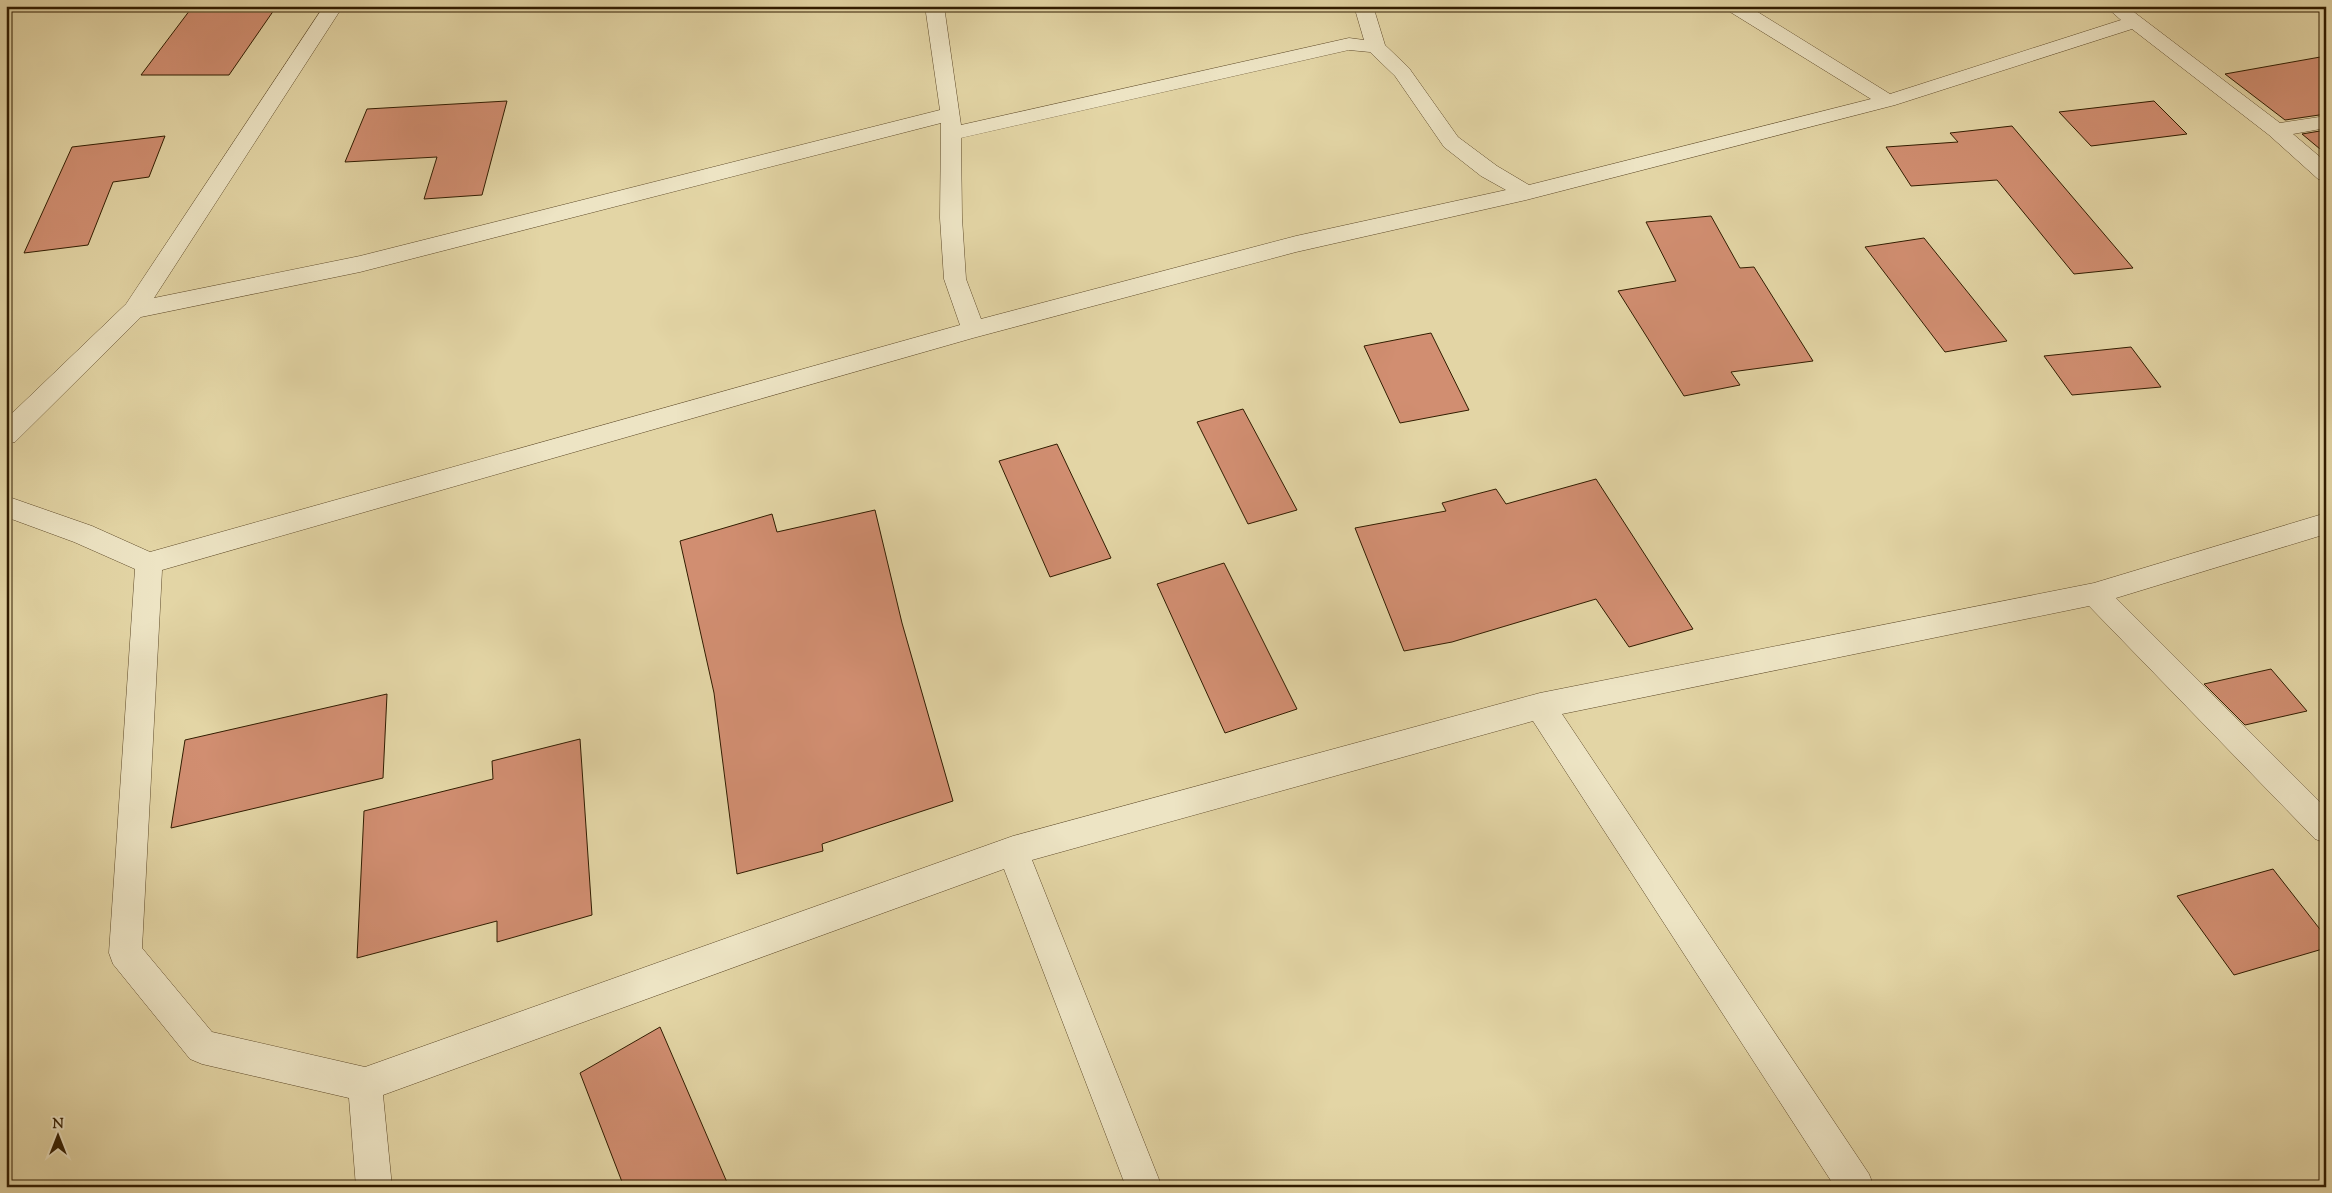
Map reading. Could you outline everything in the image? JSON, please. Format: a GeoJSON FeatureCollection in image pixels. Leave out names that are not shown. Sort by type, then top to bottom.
{"type":"FeatureCollection","features":[{"type":"Feature","properties":{"kind":"street"},"geometry":{"type":"LineString","coordinates":[[6,435],[134,310],[334,6]]}},
{"type":"Feature","properties":{"kind":"street"},"geometry":{"type":"LineString","coordinates":[[934,6],[951,124],[951,218],[955,279],[973,330]]}},
{"type":"Feature","properties":{"kind":"street"},"geometry":{"type":"LineString","coordinates":[[1363,6],[1376,47],[1402,72],[1451,142],[1489,171],[1526,193]]}},
{"type":"Feature","properties":{"kind":"street"},"geometry":{"type":"LineString","coordinates":[[1734,6],[1888,101]]}},
{"type":"Feature","properties":{"kind":"street"},"geometry":{"type":"LineString","coordinates":[[2114,6],[2276,130],[2326,174]]}},
{"type":"Feature","properties":{"kind":"street"},"geometry":{"type":"LineString","coordinates":[[6,506],[83,534],[149,563],[973,330],[1296,244],[1526,193],[1888,101],[2135,22]]}},
{"type":"Feature","properties":{"kind":"street"},"geometry":{"type":"LineString","coordinates":[[134,310],[360,264],[951,124],[1349,44],[1376,47]]}},
{"type":"Feature","properties":{"kind":"street"},"geometry":{"type":"LineString","coordinates":[[2276,130],[2326,122]]}},
{"type":"Feature","properties":{"kind":"street"},"geometry":{"type":"LineString","coordinates":[[149,563],[125,953],[202,1047],[365,1084],[1013,851],[1540,706],[2094,594],[2326,523]]}},
{"type":"Feature","properties":{"kind":"street"},"geometry":{"type":"LineString","coordinates":[[2094,594],[2326,829]]}},
{"type":"Feature","properties":{"kind":"street"},"geometry":{"type":"LineString","coordinates":[[1540,706],[1856,1187]]}},
{"type":"Feature","properties":{"kind":"street"},"geometry":{"type":"LineString","coordinates":[[1013,851],[1144,1187]]}},
{"type":"Feature","properties":{"kind":"street"},"geometry":{"type":"LineString","coordinates":[[365,1084],[374,1187]]}},
{"type":"Feature","properties":{"kind":"building"},"geometry":{"type":"Polygon","coordinates":[[[190,10],[274,10],[229,75],[141,75],[190,10]]]}},
{"type":"Feature","properties":{"kind":"building"},"geometry":{"type":"Polygon","coordinates":[[[2326,56],[2326,114],[2285,120],[2225,74],[2326,56]]]}},
{"type":"Feature","properties":{"kind":"building"},"geometry":{"type":"Polygon","coordinates":[[[507,101],[482,195],[424,199],[437,157],[345,162],[367,109],[507,101]]]}},
{"type":"Feature","properties":{"kind":"building"},"geometry":{"type":"Polygon","coordinates":[[[2154,101],[2187,134],[2091,146],[2059,112],[2154,101]]]}},
{"type":"Feature","properties":{"kind":"building"},"geometry":{"type":"Polygon","coordinates":[[[2012,126],[2133,268],[2074,274],[1997,180],[1911,186],[1886,147],[1958,142],[1950,133],[2012,126]]]}},
{"type":"Feature","properties":{"kind":"building"},"geometry":{"type":"Polygon","coordinates":[[[2326,130],[2326,154],[2302,134],[2326,130]]]}},
{"type":"Feature","properties":{"kind":"building"},"geometry":{"type":"Polygon","coordinates":[[[165,136],[149,177],[113,182],[88,245],[24,253],[72,147],[165,136]]]}},
{"type":"Feature","properties":{"kind":"building"},"geometry":{"type":"Polygon","coordinates":[[[1711,216],[1740,268],[1754,267],[1813,361],[1731,372],[1740,385],[1684,396],[1618,291],[1676,281],[1646,222],[1711,216]]]}},
{"type":"Feature","properties":{"kind":"building"},"geometry":{"type":"Polygon","coordinates":[[[1924,238],[2007,341],[1945,352],[1865,247],[1924,238]]]}},
{"type":"Feature","properties":{"kind":"building"},"geometry":{"type":"Polygon","coordinates":[[[1431,333],[1469,410],[1400,423],[1364,346],[1431,333]]]}},
{"type":"Feature","properties":{"kind":"building"},"geometry":{"type":"Polygon","coordinates":[[[2131,347],[2161,387],[2072,395],[2044,356],[2131,347]]]}},
{"type":"Feature","properties":{"kind":"building"},"geometry":{"type":"Polygon","coordinates":[[[1243,409],[1297,510],[1248,524],[1197,422],[1243,409]]]}},
{"type":"Feature","properties":{"kind":"building"},"geometry":{"type":"Polygon","coordinates":[[[1057,444],[1111,558],[1050,577],[999,461],[1057,444]]]}},
{"type":"Feature","properties":{"kind":"building"},"geometry":{"type":"Polygon","coordinates":[[[1596,479],[1693,629],[1629,647],[1596,599],[1452,642],[1404,651],[1355,528],[1446,511],[1442,503],[1496,489],[1506,504],[1596,479]]]}},
{"type":"Feature","properties":{"kind":"building"},"geometry":{"type":"Polygon","coordinates":[[[875,510],[902,623],[953,801],[822,844],[823,851],[737,874],[714,693],[680,541],[772,514],[777,532],[875,510]]]}},
{"type":"Feature","properties":{"kind":"building"},"geometry":{"type":"Polygon","coordinates":[[[1224,563],[1297,709],[1225,733],[1157,584],[1224,563]]]}},
{"type":"Feature","properties":{"kind":"building"},"geometry":{"type":"Polygon","coordinates":[[[2271,669],[2307,711],[2245,725],[2204,684],[2271,669]]]}},
{"type":"Feature","properties":{"kind":"building"},"geometry":{"type":"Polygon","coordinates":[[[387,694],[383,778],[171,828],[185,740],[387,694]]]}},
{"type":"Feature","properties":{"kind":"building"},"geometry":{"type":"Polygon","coordinates":[[[580,739],[592,915],[497,942],[497,921],[357,958],[364,811],[493,779],[492,761],[580,739]]]}},
{"type":"Feature","properties":{"kind":"building"},"geometry":{"type":"Polygon","coordinates":[[[2273,869],[2326,937],[2326,948],[2234,975],[2177,896],[2273,869]]]}},
{"type":"Feature","properties":{"kind":"building"},"geometry":{"type":"Polygon","coordinates":[[[660,1027],[729,1187],[624,1187],[580,1073],[660,1027]]]}}]}
